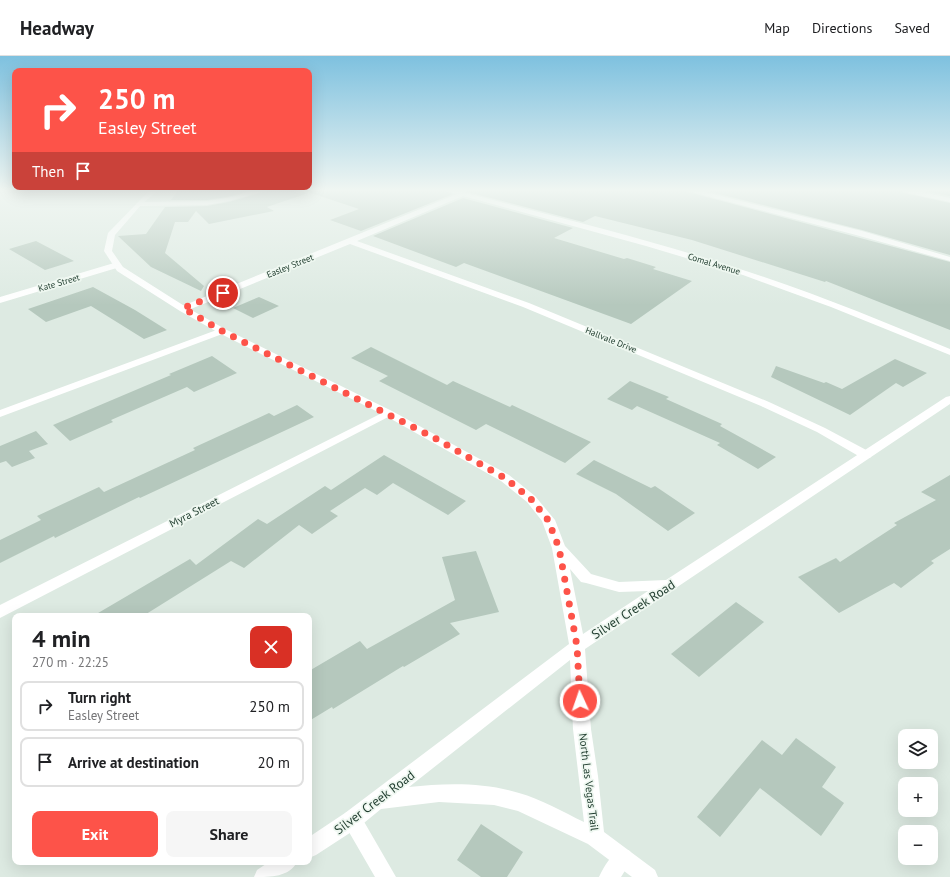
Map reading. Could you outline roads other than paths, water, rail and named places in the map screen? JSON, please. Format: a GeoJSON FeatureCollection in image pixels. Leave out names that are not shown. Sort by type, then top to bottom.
{"type":"FeatureCollection","features":[{"type":"Feature","properties":{"kind":"street","name":"North Las Vegas Trail"},"geometry":{"type":"LineString","coordinates":[[118,228],[112,235],[108,251],[117,266],[126,273],[222,331],[388,413],[505,478],[531,499],[548,520],[559,548],[577,646],[582,729],[589,776],[595,836],[648,877]]}},
{"type":"Feature","properties":{"kind":"street","name":"Easley Street"},"geometry":{"type":"LineString","coordinates":[[183,308],[381,228]]}},
{"type":"Feature","properties":{"kind":"street","name":"Comal Avenue"},"geometry":{"type":"LineString","coordinates":[[588,228],[717,264],[843,309],[950,352]]}},
{"type":"Feature","properties":{"kind":"street"},"geometry":{"type":"LineString","coordinates":[[841,228],[950,259]]}},
{"type":"Feature","properties":{"kind":"street","name":"Hallvale Drive"},"geometry":{"type":"LineString","coordinates":[[350,241],[526,305],[765,404],[821,430],[866,455]]}},
{"type":"Feature","properties":{"kind":"street","name":"Kate Street"},"geometry":{"type":"LineString","coordinates":[[0,300],[117,266]]}},
{"type":"Feature","properties":{"kind":"street"},"geometry":{"type":"LineString","coordinates":[[0,414],[222,331]]}},
{"type":"Feature","properties":{"kind":"street","name":"Silver Creek Road"},"geometry":{"type":"LineString","coordinates":[[312,846],[352,820],[577,646],[950,399]]}},
{"type":"Feature","properties":{"kind":"street","name":"Myra Street"},"geometry":{"type":"LineString","coordinates":[[0,612],[388,413]]}},
{"type":"Feature","properties":{"kind":"street"},"geometry":{"type":"LineString","coordinates":[[559,548],[586,578],[619,587],[669,585]]}},
{"type":"Feature","properties":{"kind":"street"},"geometry":{"type":"LineString","coordinates":[[378,800],[439,793],[494,796],[520,802],[595,836]]}},
{"type":"Feature","properties":{"kind":"street"},"geometry":{"type":"LineString","coordinates":[[352,820],[386,877]]}},
{"type":"Feature","properties":{"kind":"street"},"geometry":{"type":"LineString","coordinates":[[609,877],[623,858]]}},
{"type":"Feature","properties":{"kind":"street"},"geometry":{"type":"LineString","coordinates":[[264,877],[283,865]]}}]}
